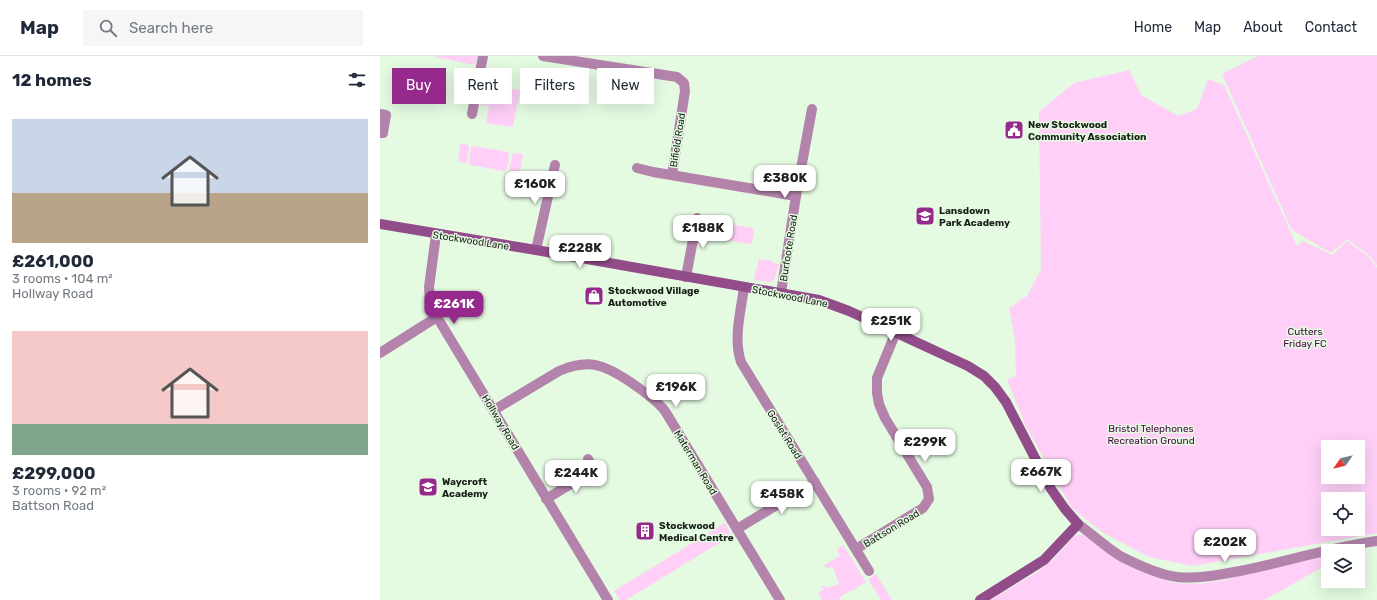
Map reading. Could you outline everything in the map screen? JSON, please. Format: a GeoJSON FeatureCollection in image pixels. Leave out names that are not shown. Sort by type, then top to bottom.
{"type":"FeatureCollection","features":[{"type":"Feature","properties":{"kind":"street"},"geometry":{"type":"LineString","coordinates":[[472,114],[483,56]]}},
{"type":"Feature","properties":{"kind":"street","name":"Bifield Road"},"geometry":{"type":"LineString","coordinates":[[547,56],[677,77],[684,83],[685,91],[672,175]]}},
{"type":"Feature","properties":{"kind":"street","name":"Burfoote Road"},"geometry":{"type":"LineString","coordinates":[[781,293],[796,196],[812,109]]}},
{"type":"Feature","properties":{"kind":"street"},"geometry":{"type":"LineString","coordinates":[[380,114],[386,115],[383,133],[380,133]]}},
{"type":"Feature","properties":{"kind":"street"},"geometry":{"type":"LineString","coordinates":[[536,250],[555,165]]}},
{"type":"Feature","properties":{"kind":"street"},"geometry":{"type":"LineString","coordinates":[[637,168],[796,196]]}},
{"type":"Feature","properties":{"kind":"street"},"geometry":{"type":"LineString","coordinates":[[686,277],[697,218]]}},
{"type":"Feature","properties":{"kind":"street","name":"Stockwood Lane"},"geometry":{"type":"LineString","coordinates":[[380,224],[436,235],[536,250],[781,293],[827,303],[849,311],[968,366],[984,376],[995,387],[1006,402],[1051,489],[1064,509],[1078,524],[1121,556],[1175,577],[1197,578],[1223,574],[1262,567],[1323,551],[1377,541]]}},
{"type":"Feature","properties":{"kind":"street","name":"Hollway Road"},"geometry":{"type":"LineString","coordinates":[[436,235],[429,287],[430,302],[437,317],[608,600]]}},
{"type":"Feature","properties":{"kind":"street","name":"Goslet Road"},"geometry":{"type":"LineString","coordinates":[[744,287],[738,340],[739,354],[742,362],[868,571]]}},
{"type":"Feature","properties":{"kind":"street"},"geometry":{"type":"LineString","coordinates":[[380,353],[437,317]]}},
{"type":"Feature","properties":{"kind":"street","name":"Battson Road"},"geometry":{"type":"LineString","coordinates":[[856,549],[923,508],[928,499],[927,487],[885,418],[879,404],[877,378],[896,332]]}},
{"type":"Feature","properties":{"kind":"street","name":"Materman Road"},"geometry":{"type":"LineString","coordinates":[[494,410],[559,371],[588,364],[599,366],[613,372],[653,398],[659,403],[780,600]]}},
{"type":"Feature","properties":{"kind":"street"},"geometry":{"type":"LineString","coordinates":[[588,459],[600,480]]}},
{"type":"Feature","properties":{"kind":"street"},"geometry":{"type":"LineString","coordinates":[[546,499],[594,470]]}},
{"type":"Feature","properties":{"kind":"street"},"geometry":{"type":"LineString","coordinates":[[737,529],[815,482]]}},
{"type":"Feature","properties":{"kind":"street"},"geometry":{"type":"LineString","coordinates":[[980,600],[1044,560],[1078,524]]}},
{"type":"Feature","properties":{"kind":"green space"},"geometry":{"type":"Polygon","coordinates":[[[477,56],[475,65],[435,57],[477,56]]]}},
{"type":"Feature","properties":{"kind":"green space"},"geometry":{"type":"Polygon","coordinates":[[[1258,56],[1377,56],[1377,265],[1369,255],[1347,239],[1331,253],[1292,230],[1222,74],[1258,56]]]}},
{"type":"Feature","properties":{"kind":"green space"},"geometry":{"type":"Polygon","coordinates":[[[1129,70],[1141,95],[1178,116],[1197,109],[1208,79],[1224,85],[1297,246],[1303,241],[1332,255],[1347,241],[1369,257],[1377,268],[1377,533],[1365,535],[1365,492],[1321,492],[1321,536],[1360,536],[1193,566],[1149,557],[1102,532],[1071,507],[1026,426],[1007,380],[1016,376],[1015,339],[1009,308],[1027,296],[1041,270],[1039,112],[1074,83],[1129,70]]]}},
{"type":"Feature","properties":{"kind":"green space"},"geometry":{"type":"Polygon","coordinates":[[[512,89],[520,92],[513,126],[511,127],[486,123],[489,106],[478,104],[512,104],[512,89]]]}},
{"type":"Feature","properties":{"kind":"green space"},"geometry":{"type":"Polygon","coordinates":[[[460,143],[468,145],[469,147],[467,162],[465,164],[458,161],[460,143]]]}},
{"type":"Feature","properties":{"kind":"green space"},"geometry":{"type":"Polygon","coordinates":[[[473,146],[508,152],[509,157],[505,171],[470,165],[471,148],[473,146]]]}},
{"type":"Feature","properties":{"kind":"green space"},"geometry":{"type":"Polygon","coordinates":[[[513,153],[523,154],[520,173],[510,171],[509,169],[513,153]]]}},
{"type":"Feature","properties":{"kind":"green space"},"geometry":{"type":"Polygon","coordinates":[[[711,221],[752,228],[754,231],[752,243],[749,244],[708,237],[711,221]]]}},
{"type":"Feature","properties":{"kind":"green space"},"geometry":{"type":"Polygon","coordinates":[[[759,259],[773,261],[772,263],[779,264],[774,280],[771,282],[754,280],[759,259]]]}},
{"type":"Feature","properties":{"kind":"green space"},"geometry":{"type":"Polygon","coordinates":[[[725,523],[732,535],[626,600],[620,600],[614,591],[725,523]]]}},
{"type":"Feature","properties":{"kind":"green space"},"geometry":{"type":"Polygon","coordinates":[[[1083,534],[1094,540],[1126,565],[1149,575],[1174,583],[1198,584],[1220,581],[1321,557],[1321,568],[1264,600],[990,600],[1036,573],[1054,559],[1074,536],[1083,534]]]}},
{"type":"Feature","properties":{"kind":"green space"},"geometry":{"type":"Polygon","coordinates":[[[843,545],[866,582],[840,597],[838,600],[822,600],[818,593],[823,590],[821,586],[826,586],[827,588],[839,584],[833,567],[826,568],[824,565],[840,556],[837,549],[843,545]]]}},
{"type":"Feature","properties":{"kind":"green space"},"geometry":{"type":"Polygon","coordinates":[[[876,574],[892,600],[881,600],[868,579],[876,574]]]}},
{"type":"Feature","properties":{"kind":"place","name":"New Stockwood Community Association"},"geometry":{"type":"Point","coordinates":[1014,130]}},
{"type":"Feature","properties":{"kind":"place","name":"Lansdown Park Academy"},"geometry":{"type":"Point","coordinates":[925,216]}},
{"type":"Feature","properties":{"kind":"place","name":"Stockwood Village Automotive"},"geometry":{"type":"Point","coordinates":[594,296]}},
{"type":"Feature","properties":{"kind":"place","name":"Waycroft Academy"},"geometry":{"type":"Point","coordinates":[428,487]}},
{"type":"Feature","properties":{"kind":"place","name":"Stockwood Medical Centre"},"geometry":{"type":"Point","coordinates":[645,531]}},
{"type":"Feature","properties":{"kind":"park label","name":"Cutters Friday FC"},"geometry":{"type":"Point","coordinates":[1305,336]}},
{"type":"Feature","properties":{"kind":"park label","name":"Bristol Telephones Recreation Ground"},"geometry":{"type":"Point","coordinates":[1151,434]}}]}
